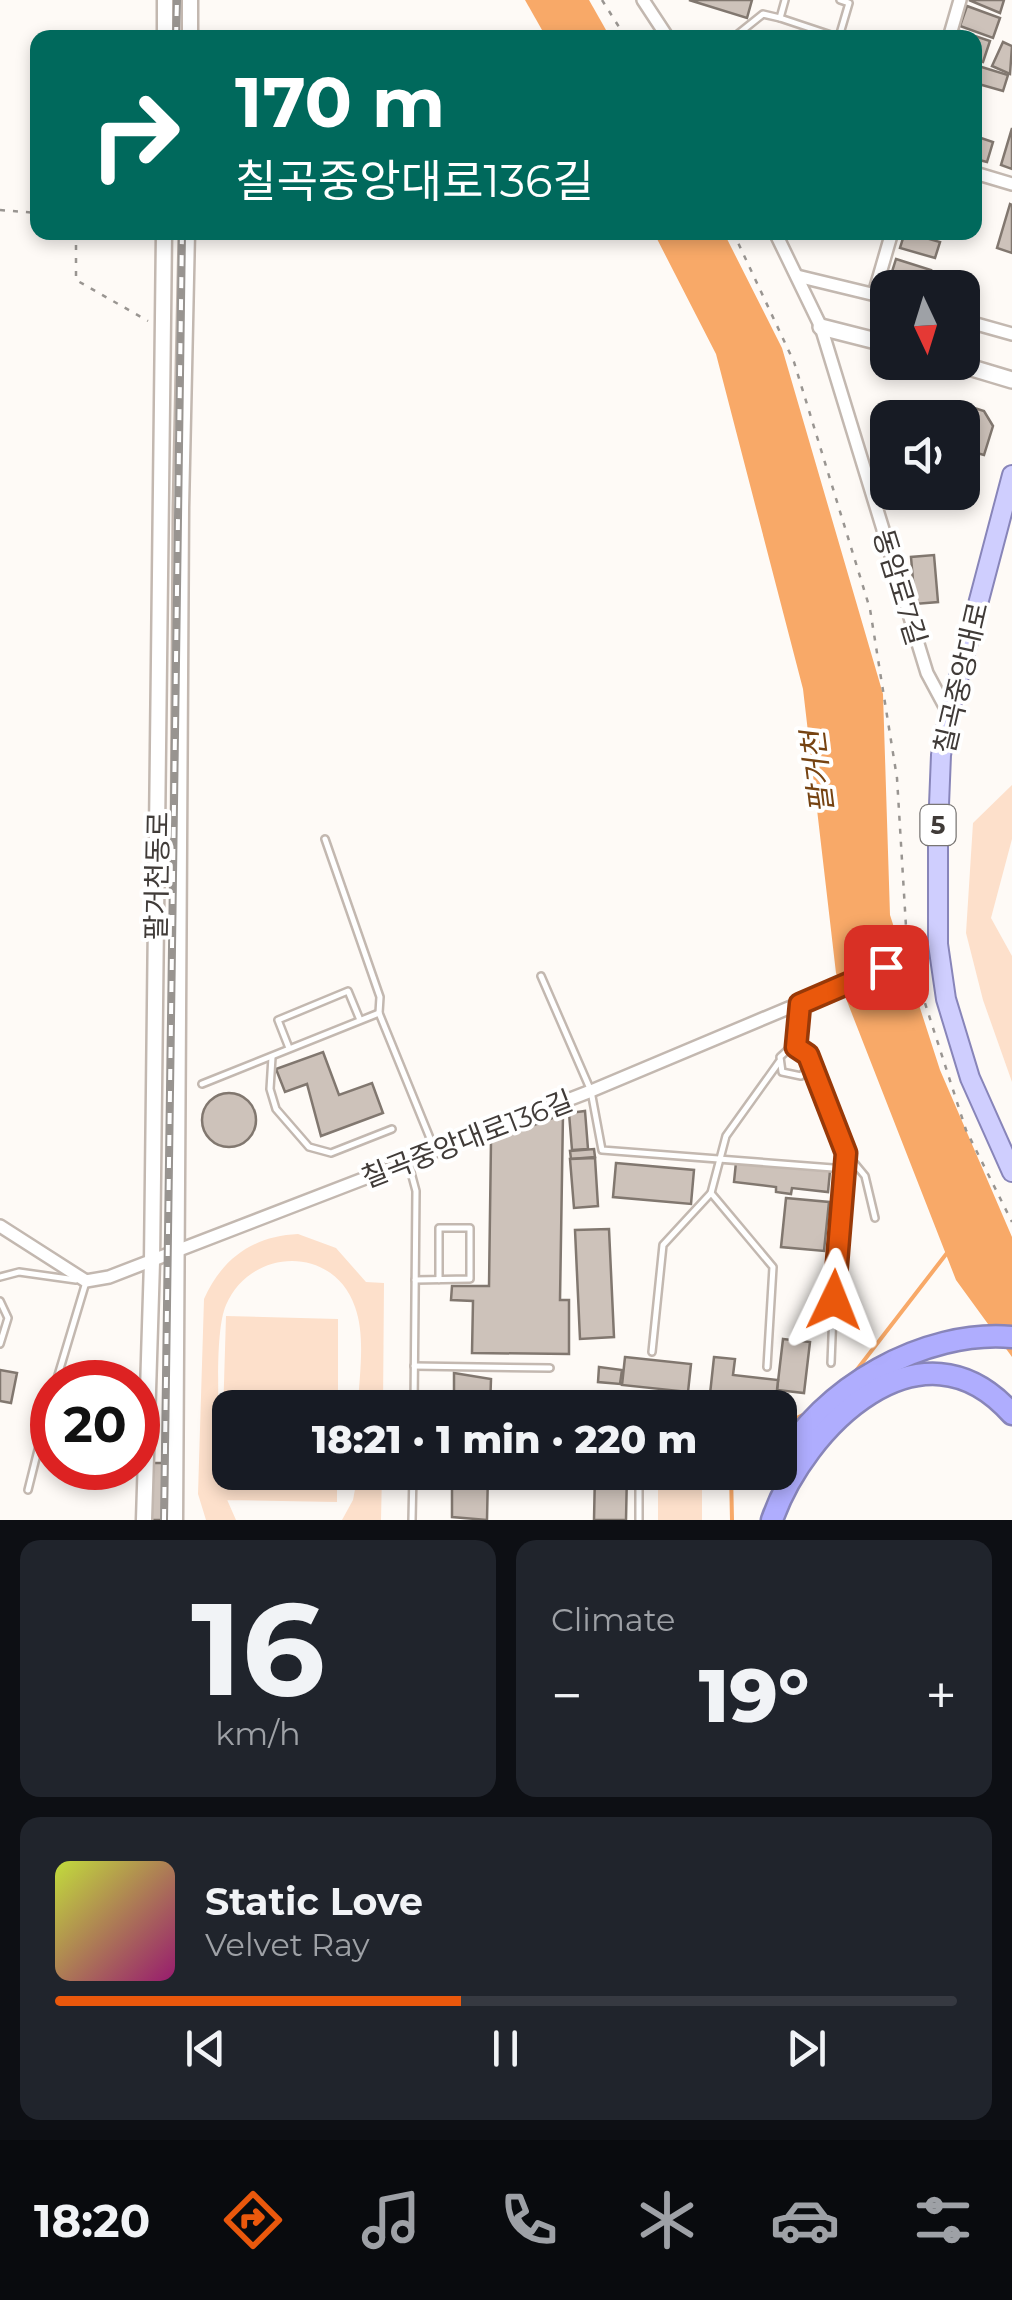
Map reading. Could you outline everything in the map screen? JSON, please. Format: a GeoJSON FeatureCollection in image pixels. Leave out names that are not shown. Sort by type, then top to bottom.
{"type":"FeatureCollection","features":[{"type":"Feature","properties":{"kind":"highway"},"geometry":{"type":"LineString","coordinates":[[797,1443],[816,1418],[866,1376],[953,1342],[1012,1337]]}},
{"type":"Feature","properties":{"kind":"highway"},"geometry":{"type":"LineString","coordinates":[[772,1520],[790,1476],[817,1438],[856,1401],[878,1388],[912,1377],[944,1377],[983,1390],[1012,1414]]}},
{"type":"Feature","properties":{"kind":"highway"},"geometry":{"type":"LineString","coordinates":[[759,1520],[770,1490]]}},
{"type":"Feature","properties":{"kind":"main road"},"geometry":{"type":"LineString","coordinates":[[821,327],[870,339]]}},
{"type":"Feature","properties":{"kind":"main road"},"geometry":{"type":"LineString","coordinates":[[980,370],[1012,380]]}},
{"type":"Feature","properties":{"kind":"main road","name":"칠곡중앙대로"},"geometry":{"type":"LineString","coordinates":[[1012,474],[941,755],[938,944],[946,999],[970,1078],[1012,1172]]}},
{"type":"Feature","properties":{"kind":"street"},"geometry":{"type":"LineString","coordinates":[[164,30],[165,0]]}},
{"type":"Feature","properties":{"kind":"street"},"geometry":{"type":"LineString","coordinates":[[190,0],[190,30]]}},
{"type":"Feature","properties":{"kind":"street"},"geometry":{"type":"LineString","coordinates":[[642,0],[663,30]]}},
{"type":"Feature","properties":{"kind":"street"},"geometry":{"type":"LineString","coordinates":[[951,30],[960,0]]}},
{"type":"Feature","properties":{"kind":"street"},"geometry":{"type":"LineString","coordinates":[[982,175],[1012,184]]}},
{"type":"Feature","properties":{"kind":"street","name":"팔거천동로"},"geometry":{"type":"LineString","coordinates":[[144,1520],[152,1262],[164,240]]}},
{"type":"Feature","properties":{"kind":"street","name":"팔거천동로"},"geometry":{"type":"LineString","coordinates":[[175,1520],[181,508],[187,240]]}},
{"type":"Feature","properties":{"kind":"street","name":"동암로7길"},"geometry":{"type":"LineString","coordinates":[[779,240],[821,327],[926,674],[949,714]]}},
{"type":"Feature","properties":{"kind":"street"},"geometry":{"type":"LineString","coordinates":[[881,270],[890,240]]}},
{"type":"Feature","properties":{"kind":"street"},"geometry":{"type":"LineString","coordinates":[[797,276],[870,293]]}},
{"type":"Feature","properties":{"kind":"street"},"geometry":{"type":"LineString","coordinates":[[980,325],[1012,334]]}},
{"type":"Feature","properties":{"kind":"street","name":"칠곡중앙대로136길"},"geometry":{"type":"LineString","coordinates":[[86,1281],[152,1262],[592,1091],[938,944]]}},
{"type":"Feature","properties":{"kind":"street"},"geometry":{"type":"LineString","coordinates":[[0,1226],[86,1281]]}},
{"type":"Feature","properties":{"kind":"lane"},"geometry":{"type":"LineString","coordinates":[[780,18],[785,0]]}},
{"type":"Feature","properties":{"kind":"lane"},"geometry":{"type":"LineString","coordinates":[[840,0],[848,2],[841,30]]}},
{"type":"Feature","properties":{"kind":"lane"},"geometry":{"type":"LineString","coordinates":[[742,30],[763,14],[817,30]]}},
{"type":"Feature","properties":{"kind":"lane"},"geometry":{"type":"LineString","coordinates":[[324,839],[380,997],[379,1013],[436,1151]]}},
{"type":"Feature","properties":{"kind":"lane"},"geometry":{"type":"LineString","coordinates":[[541,976],[592,1091],[602,1150],[846,1169]]}},
{"type":"Feature","properties":{"kind":"lane"},"geometry":{"type":"LineString","coordinates":[[290,1048],[278,1020],[331,998],[348,992],[360,1020]]}},
{"type":"Feature","properties":{"kind":"lane"},"geometry":{"type":"LineString","coordinates":[[796,1047],[800,1004]]}},
{"type":"Feature","properties":{"kind":"lane"},"geometry":{"type":"LineString","coordinates":[[202,1084],[379,1013]]}},
{"type":"Feature","properties":{"kind":"lane"},"geometry":{"type":"LineString","coordinates":[[652,1352],[663,1245],[711,1193],[717,1158],[726,1136],[786,1049],[806,1051],[846,1153],[865,1176],[876,1218]]}},
{"type":"Feature","properties":{"kind":"lane"},"geometry":{"type":"LineString","coordinates":[[272,1056],[270,1089],[276,1109],[309,1147],[331,1154],[392,1130]]}},
{"type":"Feature","properties":{"kind":"lane"},"geometry":{"type":"LineString","coordinates":[[779,1062],[782,1072],[791,1077],[805,1074],[810,1065]]}},
{"type":"Feature","properties":{"kind":"lane"},"geometry":{"type":"LineString","coordinates":[[831,1364],[836,1236],[846,1153]]}},
{"type":"Feature","properties":{"kind":"lane"},"geometry":{"type":"LineString","coordinates":[[408,1162],[416,1191],[414,1390]]}},
{"type":"Feature","properties":{"kind":"lane"},"geometry":{"type":"LineString","coordinates":[[711,1193],[773,1267],[767,1367]]}},
{"type":"Feature","properties":{"kind":"lane"},"geometry":{"type":"LineString","coordinates":[[415,1280],[439,1280],[470,1279],[470,1228],[439,1228],[439,1280]]}},
{"type":"Feature","properties":{"kind":"lane"},"geometry":{"type":"LineString","coordinates":[[0,1277],[19,1272],[86,1281],[63,1360]]}},
{"type":"Feature","properties":{"kind":"lane"},"geometry":{"type":"LineString","coordinates":[[0,1302],[8,1318],[0,1344]]}},
{"type":"Feature","properties":{"kind":"lane"},"geometry":{"type":"LineString","coordinates":[[414,1366],[550,1368]]}},
{"type":"Feature","properties":{"kind":"lane"},"geometry":{"type":"LineString","coordinates":[[28,1490],[30,1482]]}},
{"type":"Feature","properties":{"kind":"lane"},"geometry":{"type":"LineString","coordinates":[[412,1520],[413,1490]]}},
{"type":"Feature","properties":{"kind":"lane"},"geometry":{"type":"LineString","coordinates":[[639,1490],[639,1520]]}},
{"type":"Feature","properties":{"kind":"path"},"geometry":{"type":"LineString","coordinates":[[602,0],[621,30]]}},
{"type":"Feature","properties":{"kind":"path"},"geometry":{"type":"LineString","coordinates":[[0,210],[30,212]]}},
{"type":"Feature","properties":{"kind":"path"},"geometry":{"type":"LineString","coordinates":[[76,240],[76,280],[148,320]]}},
{"type":"Feature","properties":{"kind":"path"},"geometry":{"type":"LineString","coordinates":[[738,240],[794,362],[870,610],[896,778],[905,932],[966,1130],[1012,1222]]}},
{"type":"Feature","properties":{"kind":"shaded area"},"geometry":{"type":"Polygon","coordinates":[[[1012,785],[1012,839],[991,918],[1012,956],[1012,1082],[983,1000],[966,933],[973,823],[1012,785]]]}},
{"type":"Feature","properties":{"kind":"shaded area"},"geometry":{"type":"Polygon","coordinates":[[[298,1234],[336,1248],[366,1282],[384,1283],[383,1390],[359,1390],[360,1331],[355,1307],[344,1287],[329,1272],[292,1261],[254,1272],[238,1286],[222,1320],[219,1390],[212,1390],[212,1490],[337,1490],[337,1502],[227,1500],[236,1520],[206,1520],[198,1494],[204,1299],[230,1261],[267,1239],[298,1234]]]}},
{"type":"Feature","properties":{"kind":"shaded area"},"geometry":{"type":"Polygon","coordinates":[[[226,1316],[338,1319],[338,1390],[224,1390],[226,1316]]]}},
{"type":"Feature","properties":{"kind":"shaded area"},"geometry":{"type":"Polygon","coordinates":[[[355,1490],[382,1490],[381,1520],[342,1520],[355,1490]]]}},
{"type":"Feature","properties":{"kind":"shaded area"},"geometry":{"type":"Polygon","coordinates":[[[658,1490],[702,1490],[702,1520],[658,1520],[658,1490]]]}},
{"type":"Feature","properties":{"kind":"water"},"geometry":{"type":"Polygon","coordinates":[[[525,0],[589,0],[606,30],[542,30],[525,0]]]}},
{"type":"Feature","properties":{"kind":"water","name":"팔거천"},"geometry":{"type":"Polygon","coordinates":[[[658,240],[728,240],[782,348],[883,694],[890,915],[940,1070],[1012,1237],[1012,1357],[956,1280],[836,973],[803,689],[716,354],[658,240]]]}},
{"type":"Feature","properties":{"kind":"building"},"geometry":{"type":"Polygon","coordinates":[[[689,0],[752,0],[747,18],[689,0]]]}},
{"type":"Feature","properties":{"kind":"building"},"geometry":{"type":"Polygon","coordinates":[[[969,0],[1004,0],[1000,13],[969,0]]]}},
{"type":"Feature","properties":{"kind":"building"},"geometry":{"type":"Polygon","coordinates":[[[967,6],[1000,18],[993,38],[982,34],[982,30],[960,26],[967,6]]]}},
{"type":"Feature","properties":{"kind":"building"},"geometry":{"type":"Polygon","coordinates":[[[982,38],[990,41],[982,62],[982,38]]]}},
{"type":"Feature","properties":{"kind":"building"},"geometry":{"type":"Polygon","coordinates":[[[1003,42],[1012,46],[1010,74],[992,66],[1003,42]]]}},
{"type":"Feature","properties":{"kind":"building"},"geometry":{"type":"Polygon","coordinates":[[[982,67],[1008,75],[1003,91],[982,85],[982,67]]]}},
{"type":"Feature","properties":{"kind":"building"},"geometry":{"type":"Polygon","coordinates":[[[1012,128],[1012,169],[1001,165],[1012,128]]]}},
{"type":"Feature","properties":{"kind":"building"},"geometry":{"type":"Polygon","coordinates":[[[982,138],[993,142],[987,162],[982,161],[982,138]]]}},
{"type":"Feature","properties":{"kind":"building"},"geometry":{"type":"Polygon","coordinates":[[[1012,205],[1012,253],[997,248],[1012,205]]]}},
{"type":"Feature","properties":{"kind":"building"},"geometry":{"type":"Polygon","coordinates":[[[902,240],[940,242],[935,258],[900,248],[902,240]]]}},
{"type":"Feature","properties":{"kind":"building"},"geometry":{"type":"Polygon","coordinates":[[[896,259],[931,270],[893,270],[896,259]]]}},
{"type":"Feature","properties":{"kind":"building"},"geometry":{"type":"Polygon","coordinates":[[[980,410],[993,426],[984,455],[980,454],[980,410]]]}},
{"type":"Feature","properties":{"kind":"building"},"geometry":{"type":"Polygon","coordinates":[[[934,555],[938,602],[915,604],[911,557],[934,555]]]}},
{"type":"Feature","properties":{"kind":"building"},"geometry":{"type":"Polygon","coordinates":[[[323,1052],[339,1095],[372,1083],[383,1113],[321,1136],[307,1084],[285,1092],[276,1069],[323,1052]]]}},
{"type":"Feature","properties":{"kind":"building"},"geometry":{"type":"Polygon","coordinates":[[[229,1093],[248,1101],[256,1120],[248,1139],[229,1147],[210,1139],[202,1120],[210,1101],[229,1093]]]}},
{"type":"Feature","properties":{"kind":"building"},"geometry":{"type":"Polygon","coordinates":[[[585,1111],[588,1149],[572,1150],[569,1113],[585,1111]]]}},
{"type":"Feature","properties":{"kind":"building"},"geometry":{"type":"Polygon","coordinates":[[[563,1114],[560,1300],[569,1300],[569,1354],[472,1353],[473,1301],[451,1300],[452,1286],[489,1286],[491,1141],[563,1114]]]}},
{"type":"Feature","properties":{"kind":"building"},"geometry":{"type":"Polygon","coordinates":[[[594,1149],[595,1157],[571,1159],[570,1151],[594,1149]]]}},
{"type":"Feature","properties":{"kind":"building"},"geometry":{"type":"Polygon","coordinates":[[[595,1158],[598,1206],[574,1208],[570,1159],[595,1158]]]}},
{"type":"Feature","properties":{"kind":"building"},"geometry":{"type":"Polygon","coordinates":[[[736,1162],[830,1171],[828,1192],[792,1188],[791,1194],[776,1192],[776,1187],[734,1182],[736,1162]]]}},
{"type":"Feature","properties":{"kind":"building"},"geometry":{"type":"Polygon","coordinates":[[[616,1163],[694,1170],[691,1204],[613,1197],[616,1163]]]}},
{"type":"Feature","properties":{"kind":"building"},"geometry":{"type":"Polygon","coordinates":[[[786,1198],[829,1202],[824,1251],[781,1247],[786,1198]]]}},
{"type":"Feature","properties":{"kind":"building"},"geometry":{"type":"Polygon","coordinates":[[[609,1229],[614,1337],[580,1339],[575,1230],[609,1229]]]}},
{"type":"Feature","properties":{"kind":"building"},"geometry":{"type":"Polygon","coordinates":[[[783,1339],[810,1342],[804,1393],[777,1390],[783,1339]]]}},
{"type":"Feature","properties":{"kind":"building"},"geometry":{"type":"Polygon","coordinates":[[[625,1357],[691,1364],[688,1390],[622,1385],[625,1357]]]}},
{"type":"Feature","properties":{"kind":"building"},"geometry":{"type":"Polygon","coordinates":[[[714,1357],[735,1359],[733,1375],[778,1380],[777,1390],[710,1390],[714,1357]]]}},
{"type":"Feature","properties":{"kind":"building"},"geometry":{"type":"Polygon","coordinates":[[[599,1367],[622,1370],[620,1384],[598,1382],[599,1367]]]}},
{"type":"Feature","properties":{"kind":"building"},"geometry":{"type":"Polygon","coordinates":[[[0,1370],[17,1373],[11,1403],[0,1401],[0,1370]]]}},
{"type":"Feature","properties":{"kind":"building"},"geometry":{"type":"Polygon","coordinates":[[[454,1373],[491,1379],[491,1390],[454,1390],[454,1373]]]}},
{"type":"Feature","properties":{"kind":"building"},"geometry":{"type":"Polygon","coordinates":[[[160,1463],[175,1463],[175,1520],[143,1520],[143,1490],[160,1490],[160,1463]]]}},
{"type":"Feature","properties":{"kind":"building"},"geometry":{"type":"Polygon","coordinates":[[[452,1490],[488,1490],[487,1520],[452,1517],[452,1490]]]}},
{"type":"Feature","properties":{"kind":"building"},"geometry":{"type":"Polygon","coordinates":[[[595,1490],[627,1490],[626,1520],[594,1520],[595,1490]]]}},
{"type":"Feature","properties":{"kind":"waterway"},"geometry":{"type":"LineString","coordinates":[[852,1376],[947,1253]]}},
{"type":"Feature","properties":{"kind":"waterway"},"geometry":{"type":"LineString","coordinates":[[797,1418],[807,1413]]}},
{"type":"Feature","properties":{"kind":"waterway"},"geometry":{"type":"LineString","coordinates":[[731,1490],[732,1520]]}},
{"type":"Feature","properties":{"kind":"railway"},"geometry":{"type":"LineString","coordinates":[[176,30],[177,0]]}},
{"type":"Feature","properties":{"kind":"railway"},"geometry":{"type":"LineString","coordinates":[[164,1520],[182,240]]}},
{"type":"Feature","properties":{"kind":"route"},"geometry":{"type":"LineString","coordinates":[[834,1300],[836,1236],[846,1184],[846,1153],[808,1055],[796,1047],[800,1004],[886,967]]}}]}
